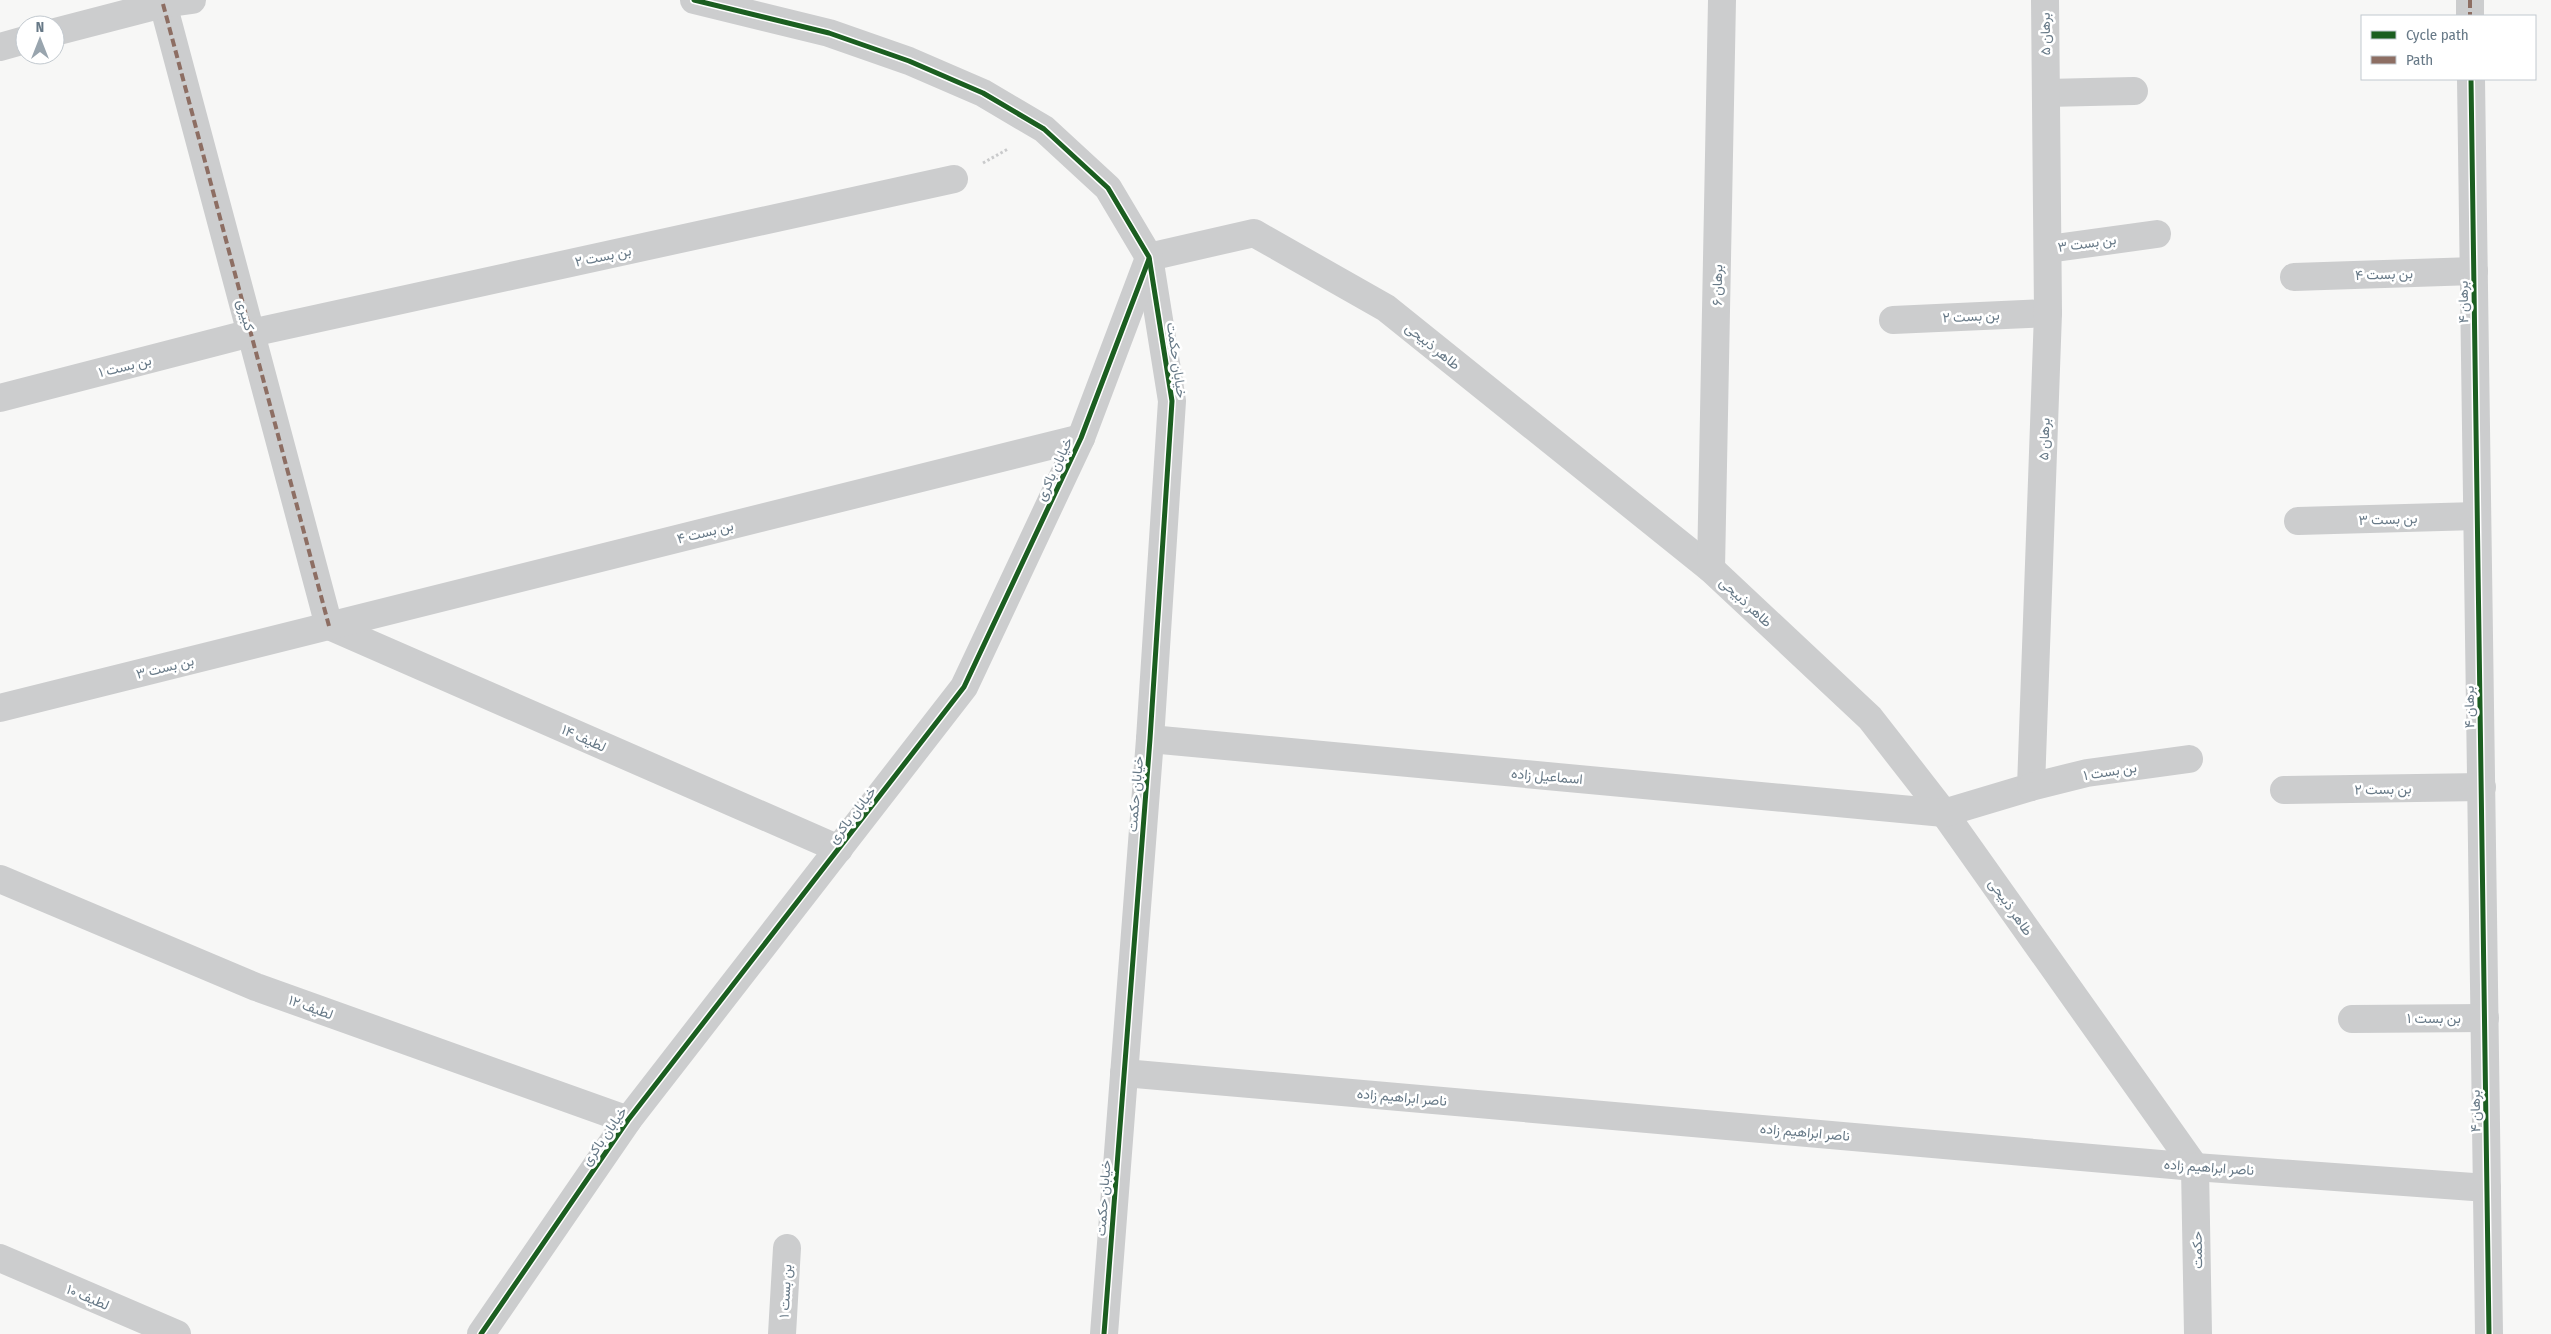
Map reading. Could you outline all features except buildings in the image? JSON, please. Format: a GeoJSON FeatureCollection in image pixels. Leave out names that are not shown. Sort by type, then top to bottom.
{"type":"FeatureCollection","features":[{"type":"Feature","properties":{"kind":"street"},"geometry":{"type":"LineString","coordinates":[[65,29],[163,2],[192,0]]}},
{"type":"Feature","properties":{"kind":"street"},"geometry":{"type":"LineString","coordinates":[[694,0],[829,33],[909,61],[983,93],[1044,129],[1108,188],[1150,257]]}},
{"type":"Feature","properties":{"kind":"street","name":"برهان ۶"},"geometry":{"type":"LineString","coordinates":[[1711,569],[1722,0]]}},
{"type":"Feature","properties":{"kind":"street","name":"برهان ۵"},"geometry":{"type":"LineString","coordinates":[[2031,786],[2048,312],[2045,0]]}},
{"type":"Feature","properties":{"kind":"street"},"geometry":{"type":"LineString","coordinates":[[2470,0],[2470,15]]}},
{"type":"Feature","properties":{"kind":"street","name":"کبیری"},"geometry":{"type":"LineString","coordinates":[[163,2],[329,626]]}},
{"type":"Feature","properties":{"kind":"street"},"geometry":{"type":"LineString","coordinates":[[0,47],[15,43]]}},
{"type":"Feature","properties":{"kind":"street","name":"برهان ۴"},"geometry":{"type":"LineString","coordinates":[[2471,80],[2489,1334]]}},
{"type":"Feature","properties":{"kind":"street"},"geometry":{"type":"LineString","coordinates":[[2046,93],[2134,92]]}},
{"type":"Feature","properties":{"kind":"street","name":"بن بست ۲"},"geometry":{"type":"LineString","coordinates":[[251,333],[954,180]]}},
{"type":"Feature","properties":{"kind":"street","name":"طاهر ذبیحی"},"geometry":{"type":"LineString","coordinates":[[1150,257],[1254,233],[1386,308],[1711,569],[1870,718],[1944,813],[2195,1167]]}},
{"type":"Feature","properties":{"kind":"street","name":"بن بست ۳"},"geometry":{"type":"LineString","coordinates":[[2048,249],[2157,234]]}},
{"type":"Feature","properties":{"kind":"street","name":"خیابان باکری"},"geometry":{"type":"LineString","coordinates":[[481,1334],[628,1120],[964,687],[1081,438],[1150,257]]}},
{"type":"Feature","properties":{"kind":"street","name":"خیابان حکمت"},"geometry":{"type":"LineString","coordinates":[[1104,1334],[1150,739],[1172,400],[1150,257]]}},
{"type":"Feature","properties":{"kind":"street","name":"بن بست ۴"},"geometry":{"type":"LineString","coordinates":[[2294,277],[2474,271]]}},
{"type":"Feature","properties":{"kind":"street","name":"بن بست ۲"},"geometry":{"type":"LineString","coordinates":[[1893,320],[2048,312]]}},
{"type":"Feature","properties":{"kind":"street","name":"بن بست ۱"},"geometry":{"type":"LineString","coordinates":[[0,398],[251,333]]}},
{"type":"Feature","properties":{"kind":"street","name":"بن بست ۴"},"geometry":{"type":"LineString","coordinates":[[329,626],[1081,438]]}},
{"type":"Feature","properties":{"kind":"street","name":"بن بست ۳"},"geometry":{"type":"LineString","coordinates":[[2298,521],[2477,516]]}},
{"type":"Feature","properties":{"kind":"street","name":"بن بست ۳"},"geometry":{"type":"LineString","coordinates":[[0,708],[329,626]]}},
{"type":"Feature","properties":{"kind":"street","name":"لطیف ۱۴"},"geometry":{"type":"LineString","coordinates":[[329,626],[839,849]]}},
{"type":"Feature","properties":{"kind":"street","name":"اسماعیل زاده"},"geometry":{"type":"LineString","coordinates":[[1150,739],[1944,813]]}},
{"type":"Feature","properties":{"kind":"street","name":"بن بست ۱"},"geometry":{"type":"LineString","coordinates":[[2031,786],[2087,774],[2189,759]]}},
{"type":"Feature","properties":{"kind":"street"},"geometry":{"type":"LineString","coordinates":[[1944,813],[2031,786]]}},
{"type":"Feature","properties":{"kind":"street","name":"بن بست ۲"},"geometry":{"type":"LineString","coordinates":[[2284,790],[2482,787]]}},
{"type":"Feature","properties":{"kind":"street","name":"لطیف ۱۲"},"geometry":{"type":"LineString","coordinates":[[0,880],[256,987],[628,1120]]}},
{"type":"Feature","properties":{"kind":"street","name":"بن بست ۱"},"geometry":{"type":"LineString","coordinates":[[2352,1019],[2485,1018]]}},
{"type":"Feature","properties":{"kind":"street","name":"ناصر ابراهیم زاده"},"geometry":{"type":"LineString","coordinates":[[1124,1073],[2195,1167],[2487,1188]]}},
{"type":"Feature","properties":{"kind":"street","name":"حکمت"},"geometry":{"type":"LineString","coordinates":[[2195,1167],[2198,1334]]}},
{"type":"Feature","properties":{"kind":"street","name":"بن بست ۱"},"geometry":{"type":"LineString","coordinates":[[782,1334],[787,1248]]}},
{"type":"Feature","properties":{"kind":"street","name":"لطیف ۱۰"},"geometry":{"type":"LineString","coordinates":[[0,1258],[177,1334]]}},
{"type":"Feature","properties":{"kind":"path"},"geometry":{"type":"LineString","coordinates":[[954,180],[1044,129]]}},
{"type":"Feature","properties":{"kind":"marked path"},"geometry":{"type":"LineString","coordinates":[[2470,0],[2470,15]]}},
{"type":"Feature","properties":{"kind":"marked path"},"geometry":{"type":"LineString","coordinates":[[163,4],[329,626]]}},
{"type":"Feature","properties":{"kind":"cycle path"},"geometry":{"type":"LineString","coordinates":[[694,0],[829,33],[909,61],[983,93],[1044,129],[1108,188],[1149,257],[1172,401],[1150,739],[1104,1334]]}},
{"type":"Feature","properties":{"kind":"cycle path"},"geometry":{"type":"LineString","coordinates":[[2471,80],[2489,1334]]}},
{"type":"Feature","properties":{"kind":"cycle path"},"geometry":{"type":"LineString","coordinates":[[481,1334],[628,1120],[964,687],[1081,438],[1149,259]]}}]}
